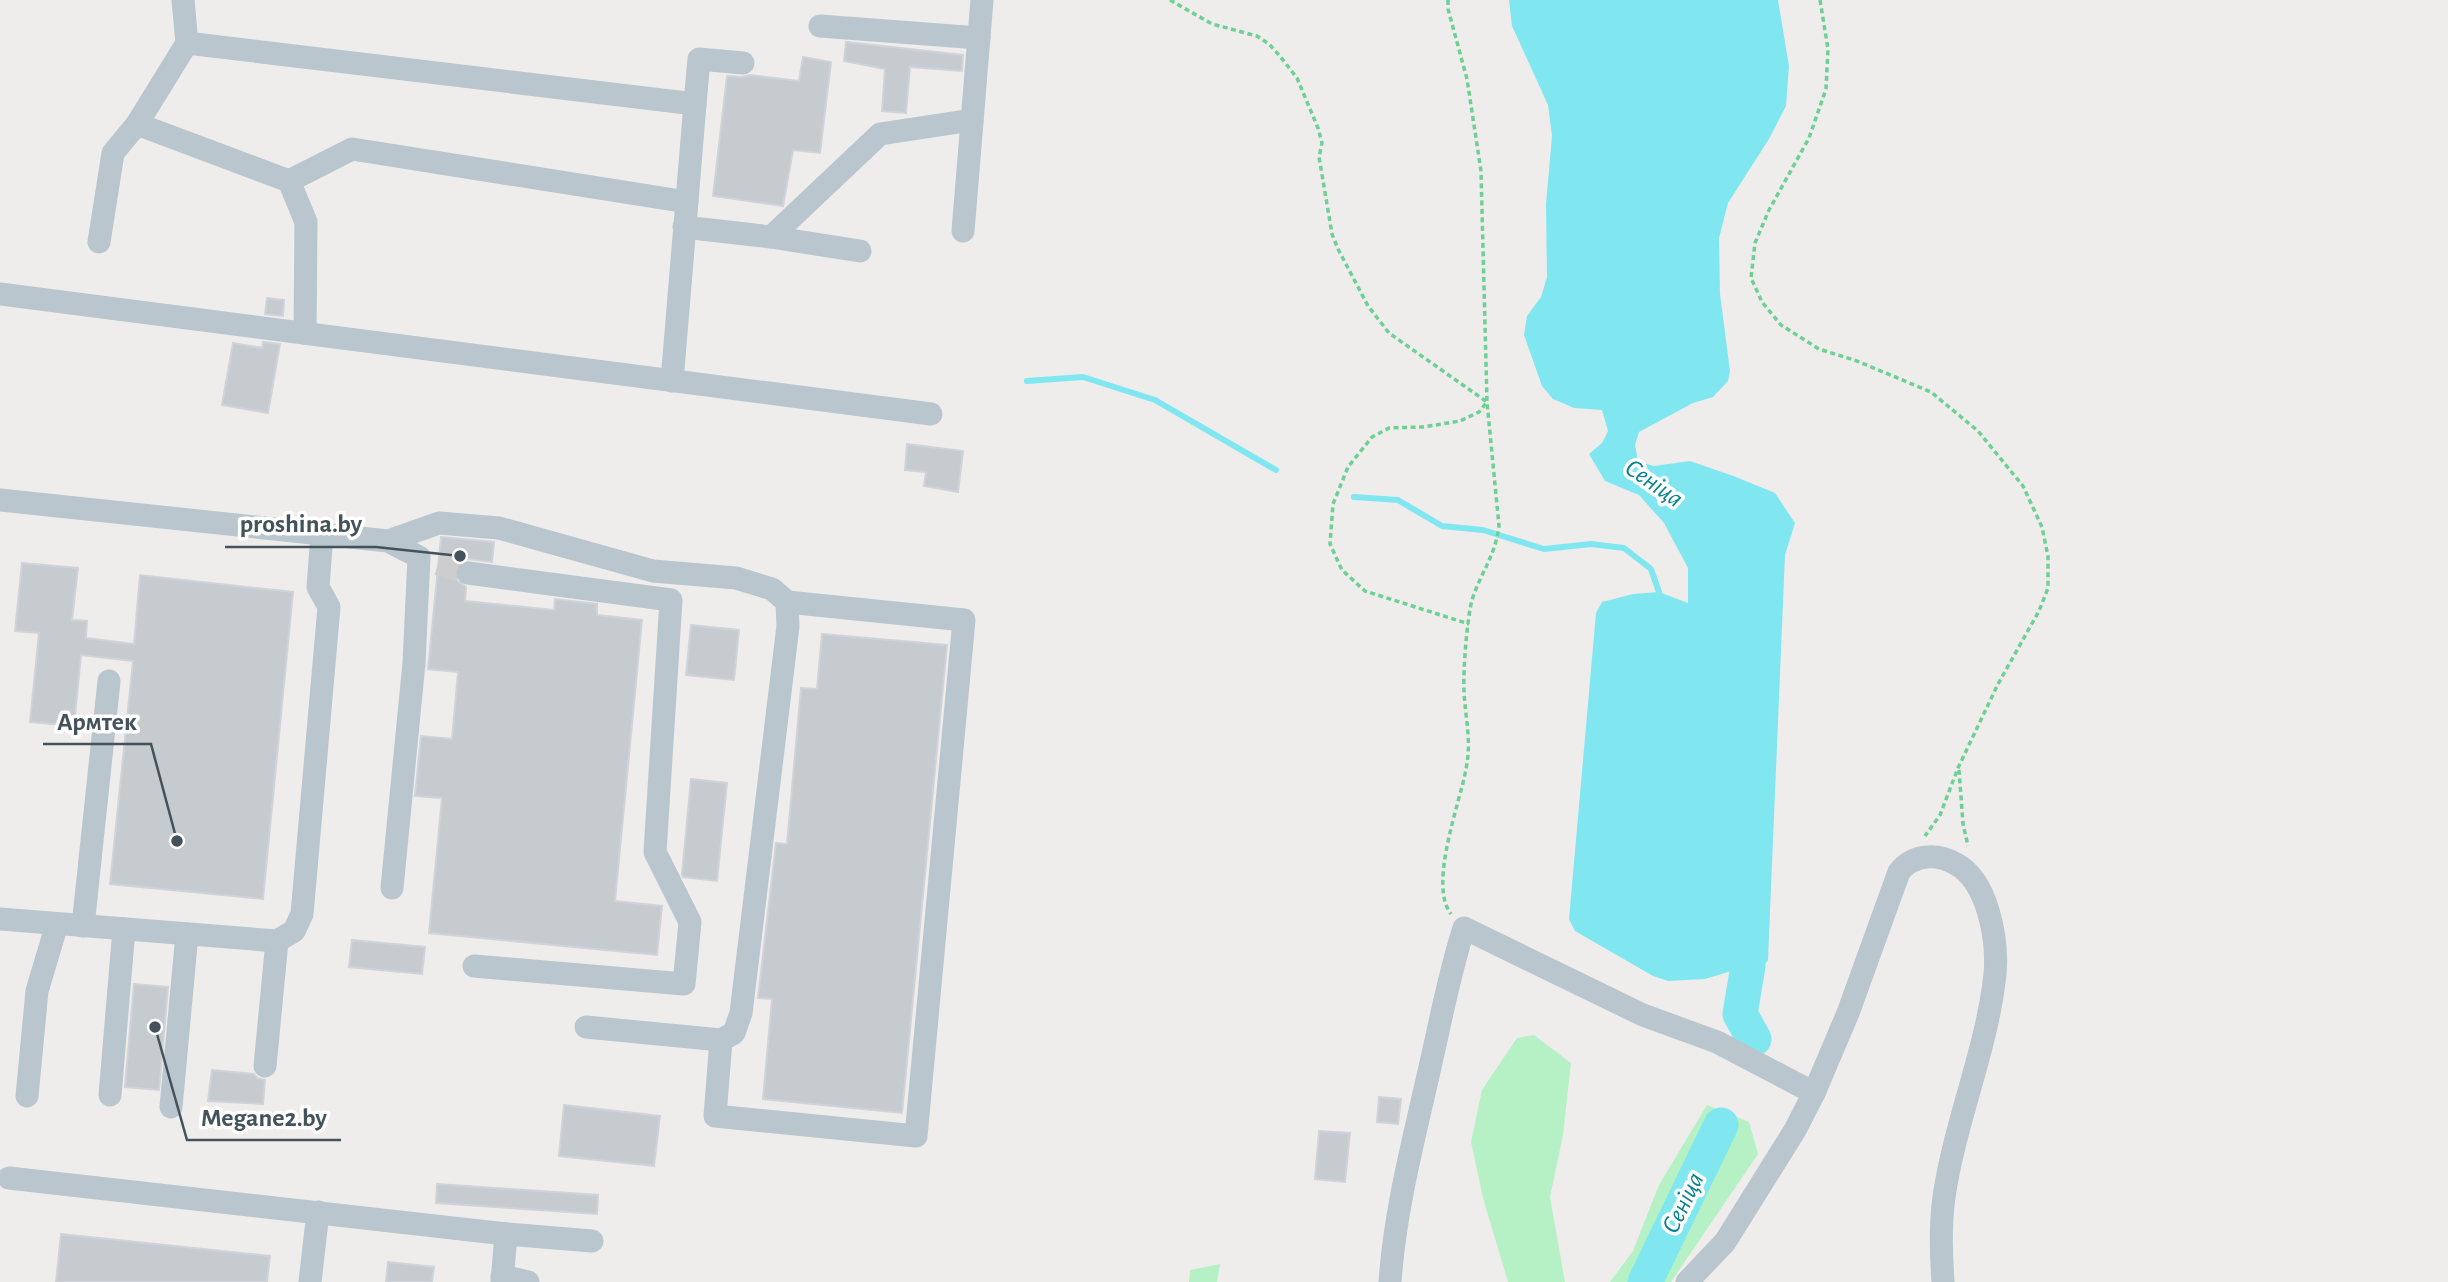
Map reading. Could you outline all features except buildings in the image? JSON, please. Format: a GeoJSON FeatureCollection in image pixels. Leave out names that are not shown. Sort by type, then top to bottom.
{"type":"FeatureCollection","features":[{"type":"Feature","properties":{"kind":"street"},"geometry":{"type":"LineString","coordinates":[[99,242],[113,152],[137,124],[187,43],[183,0]]}},
{"type":"Feature","properties":{"kind":"street"},"geometry":{"type":"LineString","coordinates":[[963,231],[982,0]]}},
{"type":"Feature","properties":{"kind":"street"},"geometry":{"type":"LineString","coordinates":[[820,26],[979,38]]}},
{"type":"Feature","properties":{"kind":"street"},"geometry":{"type":"LineString","coordinates":[[187,43],[695,104]]}},
{"type":"Feature","properties":{"kind":"street"},"geometry":{"type":"LineString","coordinates":[[672,381],[699,59],[743,63]]}},
{"type":"Feature","properties":{"kind":"street"},"geometry":{"type":"LineString","coordinates":[[771,237],[880,134],[972,120]]}},
{"type":"Feature","properties":{"kind":"street"},"geometry":{"type":"LineString","coordinates":[[137,124],[289,181],[306,222],[305,333]]}},
{"type":"Feature","properties":{"kind":"street"},"geometry":{"type":"LineString","coordinates":[[289,181],[352,149],[687,202]]}},
{"type":"Feature","properties":{"kind":"street"},"geometry":{"type":"LineString","coordinates":[[684,227],[860,251]]}},
{"type":"Feature","properties":{"kind":"street"},"geometry":{"type":"LineString","coordinates":[[0,294],[931,414]]}},
{"type":"Feature","properties":{"kind":"street"},"geometry":{"type":"LineString","coordinates":[[0,500],[388,541],[429,561],[414,663],[392,888]]}},
{"type":"Feature","properties":{"kind":"street"},"geometry":{"type":"LineString","coordinates":[[388,541],[439,523],[499,528],[653,571],[736,578],[772,589],[787,603],[964,620],[916,1136],[715,1116],[721,1040]]}},
{"type":"Feature","properties":{"kind":"street"},"geometry":{"type":"LineString","coordinates":[[0,919],[277,941],[294,931],[303,914],[329,607],[318,587],[322,534]]}},
{"type":"Feature","properties":{"kind":"street"},"geometry":{"type":"LineString","coordinates":[[468,573],[671,600],[655,852],[690,922],[684,984],[474,966]]}},
{"type":"Feature","properties":{"kind":"street"},"geometry":{"type":"LineString","coordinates":[[586,1027],[721,1040],[734,1033],[741,1013],[788,625],[787,603]]}},
{"type":"Feature","properties":{"kind":"street"},"geometry":{"type":"LineString","coordinates":[[83,926],[109,681]]}},
{"type":"Feature","properties":{"kind":"street"},"geometry":{"type":"LineString","coordinates":[[1687,1282],[1726,1242],[1795,1130],[1848,1013],[1899,872],[1903,866],[1914,860],[1930,857],[1944,858],[1959,865],[1975,879],[1990,920],[1995,972],[1987,1021],[1956,1136],[1944,1197],[1940,1250],[1943,1282]]}},
{"type":"Feature","properties":{"kind":"street"},"geometry":{"type":"LineString","coordinates":[[27,1096],[37,991],[57,924]]}},
{"type":"Feature","properties":{"kind":"street"},"geometry":{"type":"LineString","coordinates":[[1390,1282],[1394,1228],[1409,1154],[1448,981],[1465,928],[1643,1015],[1717,1042],[1814,1093]]}},
{"type":"Feature","properties":{"kind":"street"},"geometry":{"type":"LineString","coordinates":[[110,1095],[124,929]]}},
{"type":"Feature","properties":{"kind":"street"},"geometry":{"type":"LineString","coordinates":[[172,1107],[187,934]]}},
{"type":"Feature","properties":{"kind":"street"},"geometry":{"type":"LineString","coordinates":[[265,1066],[277,941]]}},
{"type":"Feature","properties":{"kind":"street"},"geometry":{"type":"LineString","coordinates":[[9,1178],[506,1234],[592,1241]]}},
{"type":"Feature","properties":{"kind":"street"},"geometry":{"type":"LineString","coordinates":[[310,1282],[317,1212]]}},
{"type":"Feature","properties":{"kind":"street"},"geometry":{"type":"LineString","coordinates":[[506,1234],[502,1279],[528,1282]]}},
{"type":"Feature","properties":{"kind":"path"},"geometry":{"type":"LineString","coordinates":[[1170,0],[1212,24],[1257,36],[1279,55],[1297,78],[1318,128],[1322,143],[1319,157],[1332,234],[1368,306],[1389,333],[1487,402]]}},
{"type":"Feature","properties":{"kind":"path"},"geometry":{"type":"LineString","coordinates":[[1448,0],[1448,9],[1467,79],[1481,171],[1487,402],[1499,526],[1493,553],[1472,600],[1464,690],[1470,736],[1466,769],[1447,847],[1444,897],[1448,911],[1465,928]]}},
{"type":"Feature","properties":{"kind":"path"},"geometry":{"type":"LineString","coordinates":[[1820,0],[1828,49],[1826,89],[1809,138],[1769,210],[1755,243],[1751,278],[1762,302],[1781,325],[1819,349],[1857,361],[1931,392],[1978,431],[2023,486],[2042,527],[2048,556],[2048,589],[2039,611],[1998,684],[1958,768],[1940,815],[1903,866]]}},
{"type":"Feature","properties":{"kind":"path"},"geometry":{"type":"LineString","coordinates":[[1469,624],[1365,591],[1342,570],[1330,544],[1333,504],[1348,467],[1372,437],[1389,428],[1423,427],[1460,421],[1479,412],[1487,402]]}},
{"type":"Feature","properties":{"kind":"path"},"geometry":{"type":"LineString","coordinates":[[1958,768],[1963,824],[1975,879]]}},
{"type":"Feature","properties":{"kind":"green space"},"geometry":{"type":"Polygon","coordinates":[[[1534,1035],[1571,1063],[1563,1135],[1550,1197],[1565,1282],[1508,1282],[1483,1198],[1471,1142],[1482,1090],[1517,1038],[1534,1035]]]}},
{"type":"Feature","properties":{"kind":"green space"},"geometry":{"type":"Polygon","coordinates":[[[1707,1105],[1749,1122],[1758,1154],[1671,1282],[1610,1282],[1633,1251],[1659,1185],[1707,1105]]]}},
{"type":"Feature","properties":{"kind":"green space"},"geometry":{"type":"Polygon","coordinates":[[[1220,1264],[1217,1282],[1189,1282],[1190,1270],[1220,1264]]]}},
{"type":"Feature","properties":{"kind":"water"},"geometry":{"type":"Polygon","coordinates":[[[1509,0],[1778,0],[1789,66],[1786,106],[1769,139],[1728,203],[1719,238],[1720,294],[1730,371],[1728,381],[1713,397],[1693,403],[1639,432],[1635,445],[1638,461],[1654,466],[1690,461],[1775,493],[1795,523],[1785,555],[1768,960],[1764,966],[1748,966],[1705,979],[1668,981],[1653,976],[1575,931],[1569,919],[1596,613],[1602,602],[1633,594],[1659,592],[1688,603],[1688,568],[1664,523],[1639,495],[1605,481],[1589,454],[1602,443],[1608,431],[1602,410],[1574,408],[1553,399],[1542,386],[1524,335],[1527,316],[1541,297],[1547,277],[1546,204],[1552,136],[1548,105],[1512,26],[1509,0]]]}},
{"type":"Feature","properties":{"kind":"waterway"},"geometry":{"type":"LineString","coordinates":[[1027,381],[1083,377],[1155,400],[1276,470]]}},
{"type":"Feature","properties":{"kind":"waterway"},"geometry":{"type":"LineString","coordinates":[[1354,497],[1398,500],[1442,526],[1483,530],[1544,549],[1591,544],[1624,548],[1651,569],[1659,592]]}},
{"type":"Feature","properties":{"kind":"waterway","name":"Сеніца"},"geometry":{"type":"LineString","coordinates":[[1721,928],[1748,966],[1740,1014],[1754,1039]]}},
{"type":"Feature","properties":{"kind":"waterway","name":"Сеніца"},"geometry":{"type":"LineString","coordinates":[[1645,1282],[1721,1125]]}},
{"type":"Feature","properties":{"kind":"tunnel"},"geometry":{"type":"LineString","coordinates":[[438,564],[468,573]]}},
{"type":"Feature","properties":{"kind":"place","name":"proshina.by"},"geometry":{"type":"Point","coordinates":[460,556]}},
{"type":"Feature","properties":{"kind":"place","name":"Армтек"},"geometry":{"type":"Point","coordinates":[177,841]}},
{"type":"Feature","properties":{"kind":"place","name":"Megane2.by"},"geometry":{"type":"Point","coordinates":[155,1027]}}]}
